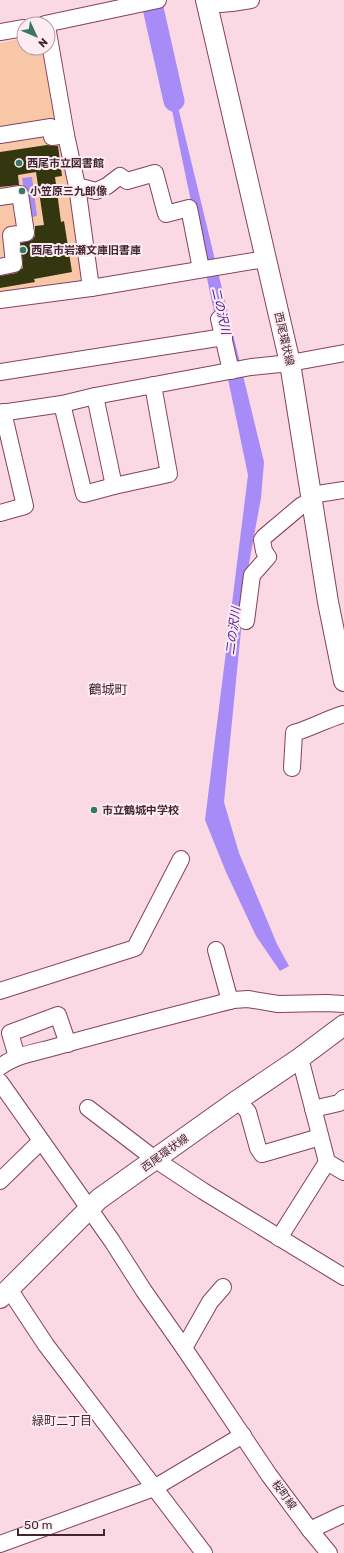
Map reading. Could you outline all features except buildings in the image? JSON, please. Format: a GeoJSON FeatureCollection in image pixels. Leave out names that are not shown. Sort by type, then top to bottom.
{"type":"FeatureCollection","features":[{"type":"Feature","properties":{"kind":"main road","name":"西尾環状線"},"geometry":{"type":"LineString","coordinates":[[207,2],[265,259],[290,362],[328,602],[342,654],[344,681]]}},
{"type":"Feature","properties":{"kind":"main road","name":"西尾環状線"},"geometry":{"type":"LineString","coordinates":[[4,1293],[100,1199],[238,1100],[300,1058],[344,1025]]}},
{"type":"Feature","properties":{"kind":"street"},"geometry":{"type":"LineString","coordinates":[[56,22],[158,0]]}},
{"type":"Feature","properties":{"kind":"street"},"geometry":{"type":"LineString","coordinates":[[207,2],[232,3],[250,0]]}},
{"type":"Feature","properties":{"kind":"street"},"geometry":{"type":"LineString","coordinates":[[0,32],[16,29]]}},
{"type":"Feature","properties":{"kind":"street"},"geometry":{"type":"LineString","coordinates":[[52,56],[66,135],[77,186],[91,288]]}},
{"type":"Feature","properties":{"kind":"street"},"geometry":{"type":"LineString","coordinates":[[0,135],[51,127],[52,137],[66,135]]}},
{"type":"Feature","properties":{"kind":"street"},"geometry":{"type":"LineString","coordinates":[[77,186],[96,192],[120,176],[127,181],[155,173],[166,214],[189,208],[201,269]]}},
{"type":"Feature","properties":{"kind":"street"},"geometry":{"type":"LineString","coordinates":[[0,197],[20,194],[26,233],[11,235],[14,264],[0,267]]}},
{"type":"Feature","properties":{"kind":"street"},"geometry":{"type":"LineString","coordinates":[[0,300],[91,288],[265,259]]}},
{"type":"Feature","properties":{"kind":"street"},"geometry":{"type":"LineString","coordinates":[[219,319],[224,337],[224,372]]}},
{"type":"Feature","properties":{"kind":"street"},"geometry":{"type":"LineString","coordinates":[[0,372],[224,337]]}},
{"type":"Feature","properties":{"kind":"street"},"geometry":{"type":"LineString","coordinates":[[0,513],[25,506],[2,412],[62,404],[95,396],[251,367],[344,353]]}},
{"type":"Feature","properties":{"kind":"street"},"geometry":{"type":"LineString","coordinates":[[62,404],[84,494],[169,474],[153,385]]}},
{"type":"Feature","properties":{"kind":"street"},"geometry":{"type":"LineString","coordinates":[[95,396],[114,486]]}},
{"type":"Feature","properties":{"kind":"street"},"geometry":{"type":"LineString","coordinates":[[246,621],[252,575],[268,556],[264,551],[262,540],[264,536],[311,499],[344,490]]}},
{"type":"Feature","properties":{"kind":"street"},"geometry":{"type":"LineString","coordinates":[[292,768],[294,733],[312,727],[330,718],[344,714]]}},
{"type":"Feature","properties":{"kind":"street"},"geometry":{"type":"LineString","coordinates":[[0,991],[135,948],[181,859]]}},
{"type":"Feature","properties":{"kind":"street"},"geometry":{"type":"LineString","coordinates":[[216,950],[230,1000]]}},
{"type":"Feature","properties":{"kind":"street"},"geometry":{"type":"LineString","coordinates":[[0,1067],[22,1055],[230,1000],[248,998],[278,1004],[344,1004]]}},
{"type":"Feature","properties":{"kind":"street"},"geometry":{"type":"LineString","coordinates":[[17,1057],[10,1033],[58,1015],[68,1044]]}},
{"type":"Feature","properties":{"kind":"street"},"geometry":{"type":"LineString","coordinates":[[300,1058],[327,1162],[344,1172]]}},
{"type":"Feature","properties":{"kind":"street","name":"桜町線"},"geometry":{"type":"LineString","coordinates":[[0,1082],[112,1241],[144,1291],[269,1475],[329,1553]]}},
{"type":"Feature","properties":{"kind":"street"},"geometry":{"type":"LineString","coordinates":[[313,1109],[338,1103],[344,1098]]}},
{"type":"Feature","properties":{"kind":"street"},"geometry":{"type":"LineString","coordinates":[[238,1100],[248,1112],[258,1148],[262,1154],[320,1137]]}},
{"type":"Feature","properties":{"kind":"street"},"geometry":{"type":"LineString","coordinates":[[88,1108],[156,1160],[279,1238],[344,1277]]}},
{"type":"Feature","properties":{"kind":"street"},"geometry":{"type":"LineString","coordinates":[[0,1181],[41,1141]]}},
{"type":"Feature","properties":{"kind":"street"},"geometry":{"type":"LineString","coordinates":[[279,1238],[327,1162]]}},
{"type":"Feature","properties":{"kind":"street"},"geometry":{"type":"LineString","coordinates":[[184,1348],[210,1302],[223,1287]]}},
{"type":"Feature","properties":{"kind":"street"},"geometry":{"type":"LineString","coordinates":[[4,1293],[46,1345],[204,1553]]}},
{"type":"Feature","properties":{"kind":"street"},"geometry":{"type":"LineString","coordinates":[[0,1544],[154,1488],[243,1435]]}},
{"type":"Feature","properties":{"kind":"street"},"geometry":{"type":"LineString","coordinates":[[310,1530],[344,1514]]}},
{"type":"Feature","properties":{"kind":"shaded area"},"geometry":{"type":"Polygon","coordinates":[[[16,40],[16,56],[45,56],[86,282],[0,294],[0,43],[16,40]]]}},
{"type":"Feature","properties":{"kind":"water","name":"二の沢川"},"geometry":{"type":"Polygon","coordinates":[[[164,72],[170,74],[264,462],[261,498],[246,580],[224,802],[239,853],[277,944],[289,966],[280,971],[256,936],[226,872],[205,820],[248,475],[164,72]]]}},
{"type":"Feature","properties":{"kind":"water"},"geometry":{"type":"Polygon","coordinates":[[[32,177],[37,216],[28,218],[22,178],[32,177]]]}},
{"type":"Feature","properties":{"kind":"waterway","name":"二の沢川"},"geometry":{"type":"LineString","coordinates":[[153,8],[174,101]]}},
{"type":"Feature","properties":{"kind":"place","name":"西尾市立図書館"},"geometry":{"type":"Point","coordinates":[19,163]}},
{"type":"Feature","properties":{"kind":"place","name":"小笠原三九郎像"},"geometry":{"type":"Point","coordinates":[22,191]}},
{"type":"Feature","properties":{"kind":"place","name":"西尾市岩瀬文庫旧書庫"},"geometry":{"type":"Point","coordinates":[23,250]}},
{"type":"Feature","properties":{"kind":"place","name":"市立鶴城中学校"},"geometry":{"type":"Point","coordinates":[94,810]}},
{"type":"Feature","properties":{"kind":"district","name":"鶴城町"},"geometry":{"type":"Point","coordinates":[108,689]}},
{"type":"Feature","properties":{"kind":"district","name":"緑町二丁目"},"geometry":{"type":"Point","coordinates":[62,1421]}}]}
